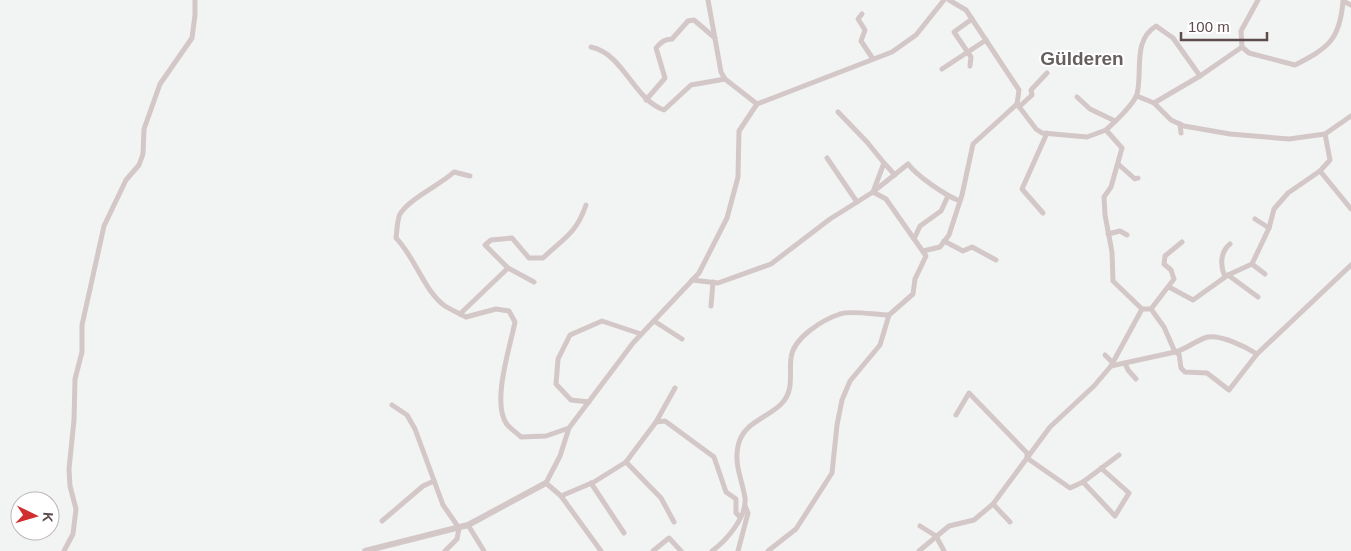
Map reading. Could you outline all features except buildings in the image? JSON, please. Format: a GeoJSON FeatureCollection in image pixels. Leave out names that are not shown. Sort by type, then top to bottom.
{"type":"FeatureCollection","features":[{"type":"Feature","properties":{"kind":"street"},"geometry":{"type":"LineString","coordinates":[[64,551],[72,534],[76,509],[69,469],[74,420],[75,378],[82,352],[82,325],[104,226],[126,180],[139,165],[143,154],[144,129],[160,84],[192,38],[195,0]]}},
{"type":"Feature","properties":{"kind":"street"},"geometry":{"type":"LineString","coordinates":[[708,0],[721,72],[725,79],[757,104]]}},
{"type":"Feature","properties":{"kind":"street"},"geometry":{"type":"LineString","coordinates":[[366,551],[468,525],[546,483],[560,456],[569,428],[641,334],[699,273],[727,218],[738,177],[739,131],[757,104],[892,52],[916,35],[944,0]]}},
{"type":"Feature","properties":{"kind":"street"},"geometry":{"type":"LineString","coordinates":[[950,0],[966,10],[1019,90],[1018,106],[1036,129],[1047,133],[1087,138],[1106,130],[1137,96],[1144,37],[1156,26],[1173,38],[1200,76]]}},
{"type":"Feature","properties":{"kind":"street"},"geometry":{"type":"LineString","coordinates":[[1258,0],[1241,31],[1242,47],[1249,53],[1295,65],[1324,50],[1342,20],[1343,0],[1351,5]]}},
{"type":"Feature","properties":{"kind":"street"},"geometry":{"type":"LineString","coordinates":[[862,14],[858,18],[865,30],[861,41],[873,59]]}},
{"type":"Feature","properties":{"kind":"street"},"geometry":{"type":"LineString","coordinates":[[970,66],[968,52],[954,32],[972,19]]}},
{"type":"Feature","properties":{"kind":"street"},"geometry":{"type":"LineString","coordinates":[[646,100],[665,78],[656,48],[658,44],[666,39],[672,39],[688,21],[694,20],[715,38]]}},
{"type":"Feature","properties":{"kind":"street"},"geometry":{"type":"LineString","coordinates":[[942,69],[986,40]]}},
{"type":"Feature","properties":{"kind":"street"},"geometry":{"type":"LineString","coordinates":[[591,47],[604,50],[651,106],[664,110],[691,85],[725,79]]}},
{"type":"Feature","properties":{"kind":"street"},"geometry":{"type":"LineString","coordinates":[[1154,103],[1200,76],[1242,47]]}},
{"type":"Feature","properties":{"kind":"street"},"geometry":{"type":"LineString","coordinates":[[923,251],[940,247],[949,235],[960,201],[973,144],[1032,95],[1031,90],[1047,73]]}},
{"type":"Feature","properties":{"kind":"street"},"geometry":{"type":"LineString","coordinates":[[1137,96],[1154,103],[1170,120],[1180,124],[1230,134],[1289,139],[1325,134],[1351,116]]}},
{"type":"Feature","properties":{"kind":"street"},"geometry":{"type":"LineString","coordinates":[[1077,97],[1090,109],[1115,121]]}},
{"type":"Feature","properties":{"kind":"street"},"geometry":{"type":"LineString","coordinates":[[838,112],[868,142],[895,175]]}},
{"type":"Feature","properties":{"kind":"street"},"geometry":{"type":"LineString","coordinates":[[1180,124],[1181,133]]}},
{"type":"Feature","properties":{"kind":"street"},"geometry":{"type":"LineString","coordinates":[[1106,130],[1122,148],[1111,187],[1104,196],[1113,280],[1142,309],[1152,309]]}},
{"type":"Feature","properties":{"kind":"street"},"geometry":{"type":"LineString","coordinates":[[1042,213],[1022,189],[1047,133]]}},
{"type":"Feature","properties":{"kind":"street"},"geometry":{"type":"LineString","coordinates":[[1169,287],[1193,300],[1226,276],[1252,264],[1269,228],[1274,209],[1288,193],[1320,171],[1330,160],[1325,134]]}},
{"type":"Feature","properties":{"kind":"street"},"geometry":{"type":"LineString","coordinates":[[827,158],[857,202]]}},
{"type":"Feature","properties":{"kind":"street"},"geometry":{"type":"LineString","coordinates":[[873,192],[884,163]]}},
{"type":"Feature","properties":{"kind":"street"},"geometry":{"type":"LineString","coordinates":[[692,280],[713,282],[755,272],[772,264],[830,219],[873,192],[908,164],[916,175],[931,182],[948,196],[960,201]]}},
{"type":"Feature","properties":{"kind":"street"},"geometry":{"type":"LineString","coordinates":[[1118,164],[1134,179],[1138,178]]}},
{"type":"Feature","properties":{"kind":"street"},"geometry":{"type":"LineString","coordinates":[[1320,171],[1351,209]]}},
{"type":"Feature","properties":{"kind":"street"},"geometry":{"type":"LineString","coordinates":[[470,176],[454,172],[444,182],[417,198],[400,214],[396,238],[407,249],[433,292],[444,305],[466,317],[496,309],[509,311],[515,322],[502,382],[502,408],[506,423],[521,437],[546,436],[569,428]]}},
{"type":"Feature","properties":{"kind":"street"},"geometry":{"type":"LineString","coordinates":[[768,551],[796,529],[832,473],[837,425],[842,400],[850,381],[880,345],[889,316],[913,294],[915,279],[926,256],[886,199],[873,192]]}},
{"type":"Feature","properties":{"kind":"street"},"geometry":{"type":"LineString","coordinates":[[914,239],[920,226],[941,211],[948,196]]}},
{"type":"Feature","properties":{"kind":"street"},"geometry":{"type":"LineString","coordinates":[[534,282],[508,268],[484,245],[491,240],[512,238],[529,258],[543,258],[560,241],[572,233],[580,223],[586,205]]}},
{"type":"Feature","properties":{"kind":"street"},"geometry":{"type":"LineString","coordinates":[[1255,219],[1269,228]]}},
{"type":"Feature","properties":{"kind":"street"},"geometry":{"type":"LineString","coordinates":[[1108,234],[1120,231],[1127,235]]}},
{"type":"Feature","properties":{"kind":"street"},"geometry":{"type":"LineString","coordinates":[[944,241],[963,251],[972,247],[996,260]]}},
{"type":"Feature","properties":{"kind":"street"},"geometry":{"type":"LineString","coordinates":[[1152,309],[1174,279],[1171,270],[1164,264],[1164,256],[1182,242]]}},
{"type":"Feature","properties":{"kind":"street"},"geometry":{"type":"LineString","coordinates":[[1230,244],[1222,253],[1222,269],[1226,276],[1258,297]]}},
{"type":"Feature","properties":{"kind":"street"},"geometry":{"type":"LineString","coordinates":[[1252,264],[1265,274]]}},
{"type":"Feature","properties":{"kind":"street"},"geometry":{"type":"LineString","coordinates":[[1152,309],[1164,327],[1175,352],[1179,354],[1181,368],[1185,372],[1207,373],[1229,390],[1258,354],[1351,265]]}},
{"type":"Feature","properties":{"kind":"street"},"geometry":{"type":"LineString","coordinates":[[460,314],[508,268]]}},
{"type":"Feature","properties":{"kind":"street"},"geometry":{"type":"LineString","coordinates":[[711,306],[713,282]]}},
{"type":"Feature","properties":{"kind":"street"},"geometry":{"type":"LineString","coordinates":[[919,551],[949,526],[974,520],[993,504],[1050,426],[1094,386],[1112,364],[1142,309]]}},
{"type":"Feature","properties":{"kind":"street"},"geometry":{"type":"LineString","coordinates":[[738,551],[748,513],[738,473],[738,445],[744,431],[782,404],[788,395],[791,389],[791,358],[798,344],[819,324],[841,314],[889,316]]}},
{"type":"Feature","properties":{"kind":"street"},"geometry":{"type":"LineString","coordinates":[[654,321],[682,339]]}},
{"type":"Feature","properties":{"kind":"street"},"geometry":{"type":"LineString","coordinates":[[589,402],[571,400],[556,384],[558,359],[570,334],[602,322],[641,334]]}},
{"type":"Feature","properties":{"kind":"street"},"geometry":{"type":"LineString","coordinates":[[1112,364],[1126,363],[1184,350],[1208,337],[1239,344],[1258,354]]}},
{"type":"Feature","properties":{"kind":"street"},"geometry":{"type":"LineString","coordinates":[[1104,355],[1112,364]]}},
{"type":"Feature","properties":{"kind":"street"},"geometry":{"type":"LineString","coordinates":[[1126,363],[1128,370],[1136,379]]}},
{"type":"Feature","properties":{"kind":"street"},"geometry":{"type":"LineString","coordinates":[[562,496],[591,483],[626,462],[656,422],[675,388]]}},
{"type":"Feature","properties":{"kind":"street"},"geometry":{"type":"LineString","coordinates":[[956,414],[970,393],[1027,453],[1027,458],[1070,488],[1083,482],[1119,455]]}},
{"type":"Feature","properties":{"kind":"street"},"geometry":{"type":"LineString","coordinates":[[392,405],[408,415],[427,458],[444,505],[459,528],[457,539],[445,551]]}},
{"type":"Feature","properties":{"kind":"street"},"geometry":{"type":"LineString","coordinates":[[656,422],[666,421],[714,457],[726,492],[736,499],[736,513],[740,517]]}},
{"type":"Feature","properties":{"kind":"street"},"geometry":{"type":"LineString","coordinates":[[626,462],[661,498],[674,522]]}},
{"type":"Feature","properties":{"kind":"street"},"geometry":{"type":"LineString","coordinates":[[1083,482],[1115,516],[1130,493],[1101,468]]}},
{"type":"Feature","properties":{"kind":"street"},"geometry":{"type":"LineString","coordinates":[[382,521],[423,486],[434,481]]}},
{"type":"Feature","properties":{"kind":"street"},"geometry":{"type":"LineString","coordinates":[[546,483],[562,496],[600,551]]}},
{"type":"Feature","properties":{"kind":"street"},"geometry":{"type":"LineString","coordinates":[[591,483],[624,532]]}},
{"type":"Feature","properties":{"kind":"street"},"geometry":{"type":"LineString","coordinates":[[993,504],[1010,522]]}},
{"type":"Feature","properties":{"kind":"street"},"geometry":{"type":"LineString","coordinates":[[712,551],[725,538],[740,517],[745,505]]}},
{"type":"Feature","properties":{"kind":"street"},"geometry":{"type":"LineString","coordinates":[[468,525],[484,551]]}},
{"type":"Feature","properties":{"kind":"street"},"geometry":{"type":"LineString","coordinates":[[920,526],[936,536],[944,551]]}},
{"type":"Feature","properties":{"kind":"street"},"geometry":{"type":"LineString","coordinates":[[653,551],[669,538],[681,551]]}},
{"type":"Feature","properties":{"kind":"district","name":"Gülderen"},"geometry":{"type":"Point","coordinates":[1082,58]}}]}
